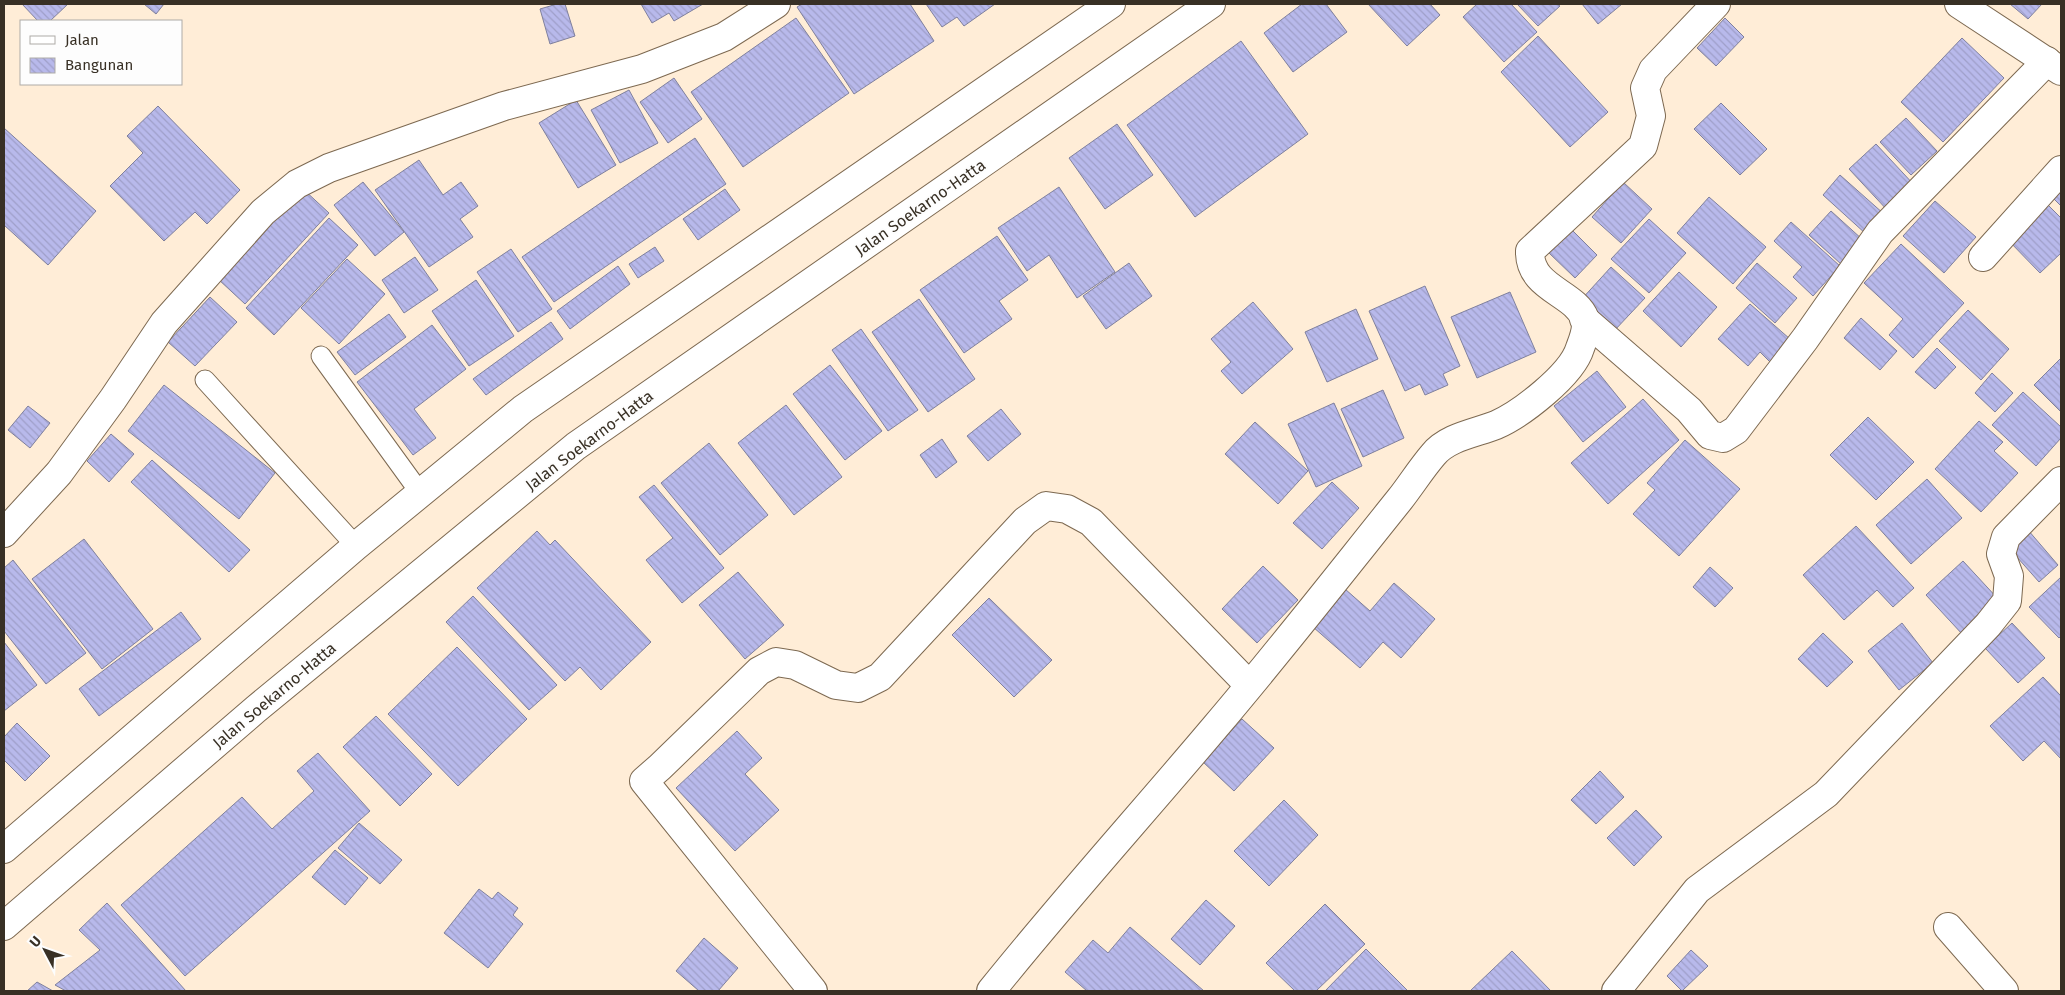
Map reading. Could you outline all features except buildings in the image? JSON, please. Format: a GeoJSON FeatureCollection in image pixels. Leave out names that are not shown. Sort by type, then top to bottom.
{"type":"FeatureCollection","features":[{"type":"Feature","properties":{"kind":"main road"},"geometry":{"type":"LineString","coordinates":[[4,533],[60,473],[164,323],[263,212],[297,184],[329,168],[504,106],[642,70],[724,37],[776,4]]}},
{"type":"Feature","properties":{"kind":"main road"},"geometry":{"type":"LineString","coordinates":[[4,849],[356,546],[523,409],[1111,4]]}},
{"type":"Feature","properties":{"kind":"main road","name":"Jalan Soekarno-Hatta"},"geometry":{"type":"LineString","coordinates":[[4,926],[271,697],[576,446],[1211,4]]}},
{"type":"Feature","properties":{"kind":"main road"},"geometry":{"type":"LineString","coordinates":[[1716,4],[1652,70],[1645,88],[1651,116],[1643,146],[1530,252],[1530,260],[1535,274],[1576,308],[1584,319],[1689,410],[1710,435],[1723,438],[1736,430],[1805,339],[1880,232],[2054,66],[1959,4]]}},
{"type":"Feature","properties":{"kind":"main road"},"geometry":{"type":"LineString","coordinates":[[1983,257],[2061,170]]}},
{"type":"Feature","properties":{"kind":"main road"},"geometry":{"type":"LineString","coordinates":[[991,991],[1045,924],[1249,686],[1402,497],[1435,452],[1446,443],[1499,424],[1528,407],[1554,384],[1579,352],[1585,329],[1584,319]]}},
{"type":"Feature","properties":{"kind":"main road"},"geometry":{"type":"LineString","coordinates":[[1616,991],[1697,890],[1826,794],[1988,625],[2007,601],[2010,576],[2001,554],[2006,537],[2061,481]]}},
{"type":"Feature","properties":{"kind":"main road"},"geometry":{"type":"LineString","coordinates":[[813,991],[644,781],[759,671],[776,662],[795,666],[836,685],[858,688],[880,677],[1025,521],[1046,506],[1067,509],[1091,522],[1249,686]]}},
{"type":"Feature","properties":{"kind":"main road"},"geometry":{"type":"LineString","coordinates":[[1948,927],[2004,991]]}},
{"type":"Feature","properties":{"kind":"lane"},"geometry":{"type":"LineString","coordinates":[[321,356],[421,494]]}},
{"type":"Feature","properties":{"kind":"lane"},"geometry":{"type":"LineString","coordinates":[[205,380],[356,546]]}}]}
